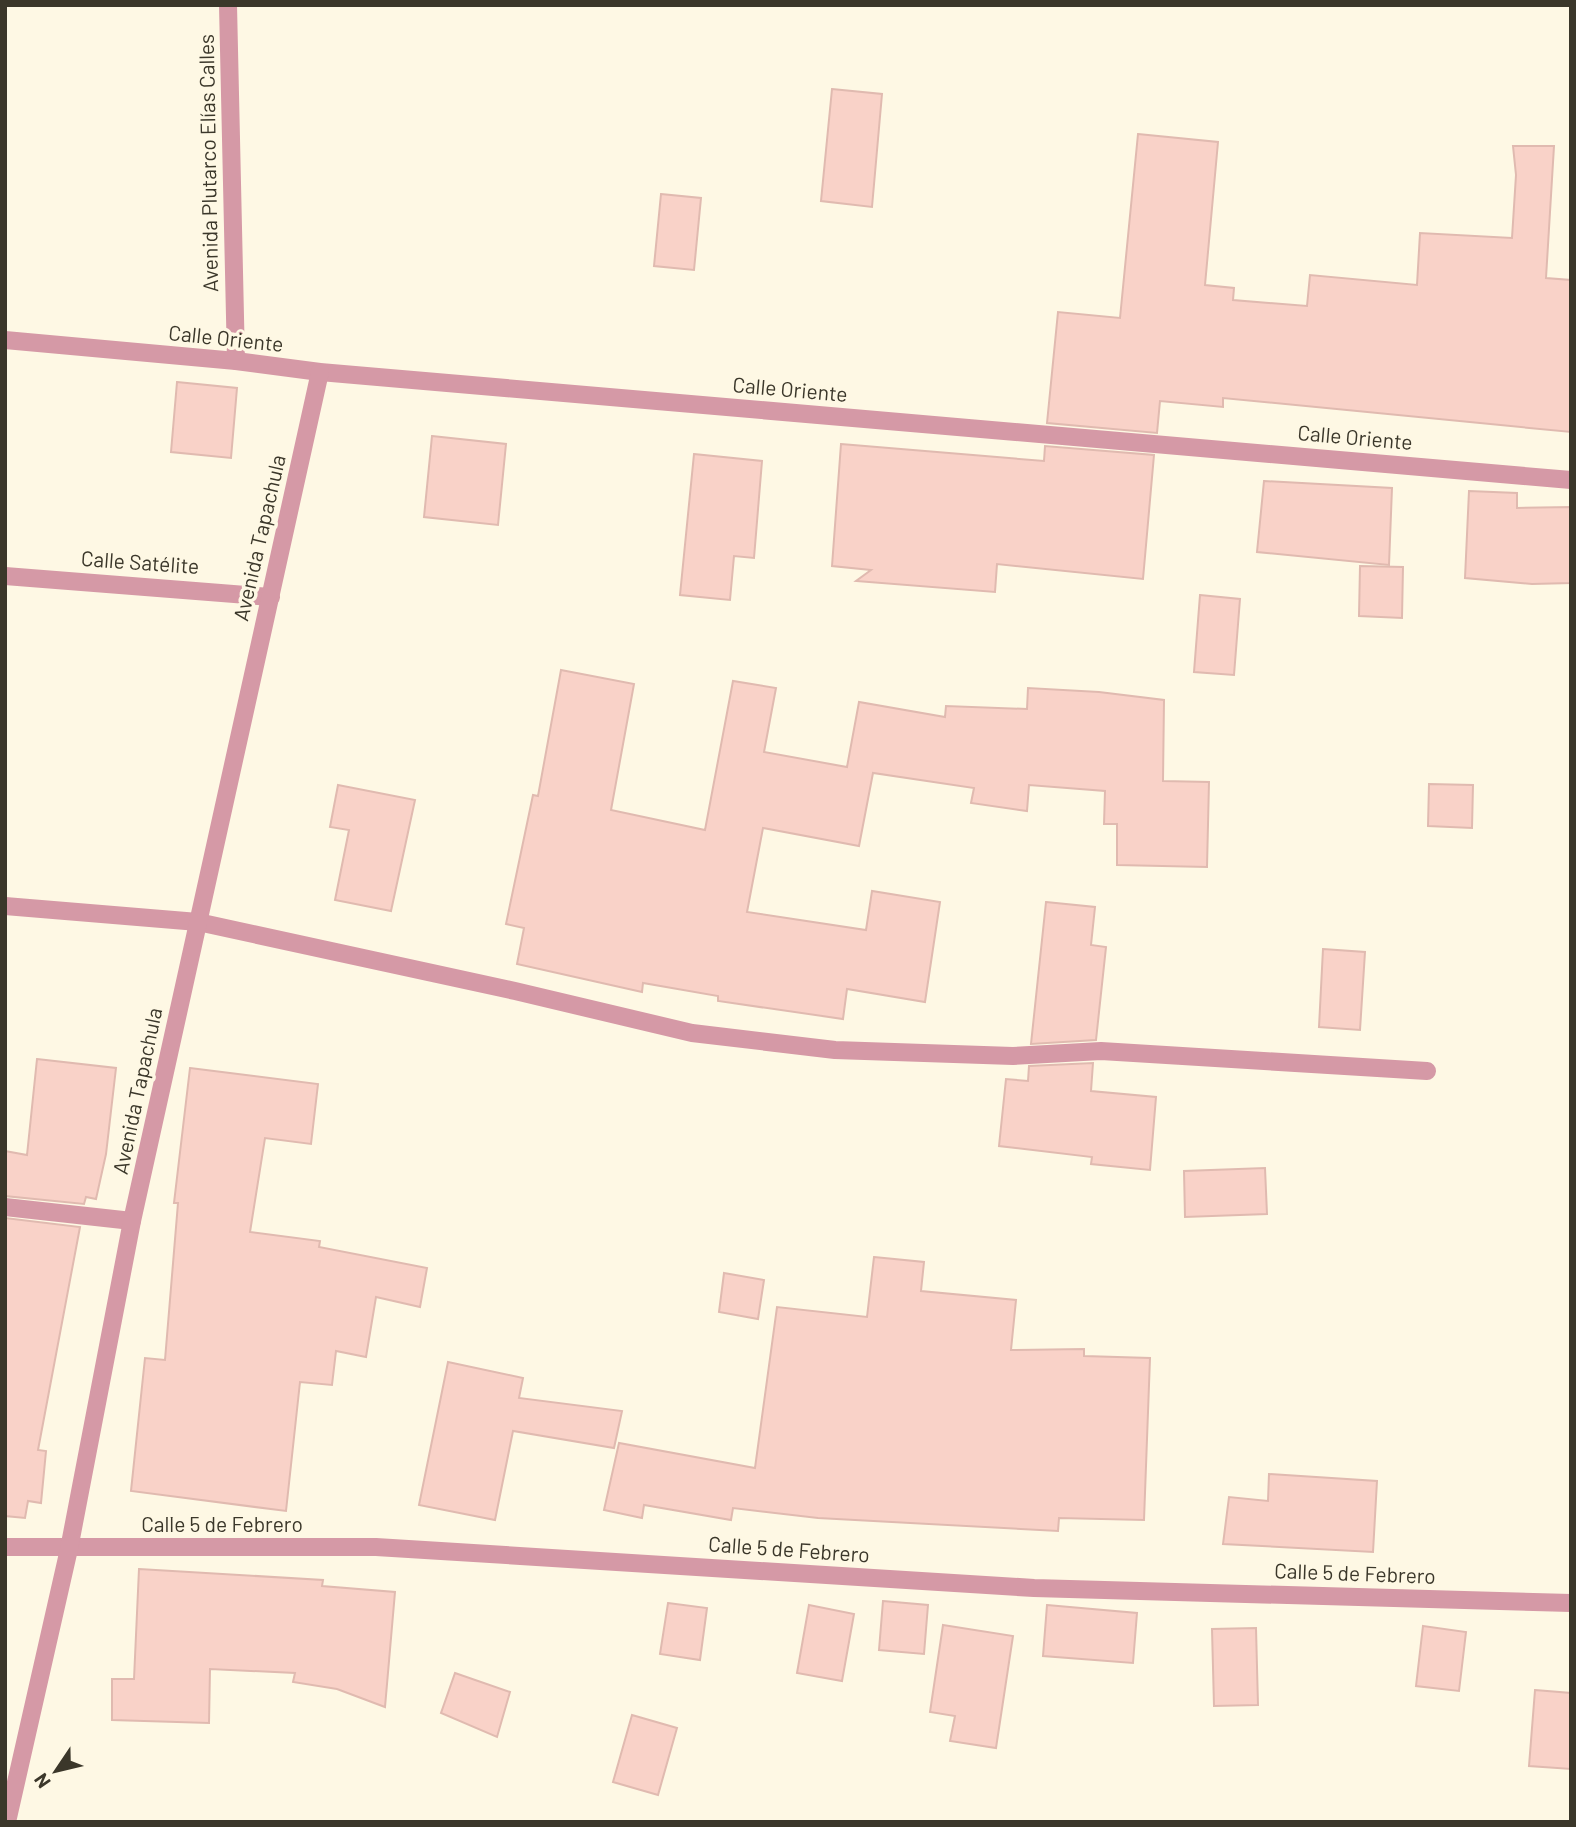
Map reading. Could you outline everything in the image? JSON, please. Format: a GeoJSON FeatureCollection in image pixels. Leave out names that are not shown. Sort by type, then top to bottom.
{"type":"FeatureCollection","features":[{"type":"Feature","properties":{"kind":"street","name":"Avenida Plutarco Elías Calles"},"geometry":{"type":"LineString","coordinates":[[228,5],[236,361]]}},
{"type":"Feature","properties":{"kind":"street","name":"Calle Oriente"},"geometry":{"type":"LineString","coordinates":[[5,340],[236,361],[320,372],[1571,480]]}},
{"type":"Feature","properties":{"kind":"street","name":"Avenida Tapachula"},"geometry":{"type":"LineString","coordinates":[[7,1822],[69,1549],[132,1221],[320,372]]}},
{"type":"Feature","properties":{"kind":"street","name":"Calle Satélite"},"geometry":{"type":"LineString","coordinates":[[5,576],[271,597]]}},
{"type":"Feature","properties":{"kind":"street"},"geometry":{"type":"LineString","coordinates":[[5,906],[198,922],[515,991],[692,1033],[835,1050],[1013,1056],[1101,1051],[1427,1070]]}},
{"type":"Feature","properties":{"kind":"street"},"geometry":{"type":"LineString","coordinates":[[5,1207],[132,1221]]}},
{"type":"Feature","properties":{"kind":"street","name":"Calle 5 de Febrero"},"geometry":{"type":"LineString","coordinates":[[5,1547],[376,1547],[1034,1588],[1571,1603]]}},
{"type":"Feature","properties":{"kind":"building"},"geometry":{"type":"Polygon","coordinates":[[[832,89],[882,94],[872,207],[821,201],[832,89]]]}},
{"type":"Feature","properties":{"kind":"building"},"geometry":{"type":"Polygon","coordinates":[[[1138,134],[1218,142],[1205,285],[1234,288],[1233,300],[1307,306],[1310,275],[1417,285],[1420,233],[1512,238],[1516,175],[1513,146],[1554,146],[1546,278],[1571,280],[1571,432],[1223,398],[1223,407],[1160,401],[1157,433],[1047,423],[1058,312],[1120,318],[1138,134]]]}},
{"type":"Feature","properties":{"kind":"building"},"geometry":{"type":"Polygon","coordinates":[[[661,194],[701,198],[694,270],[654,266],[661,194]]]}},
{"type":"Feature","properties":{"kind":"building"},"geometry":{"type":"Polygon","coordinates":[[[177,382],[237,388],[231,458],[171,452],[177,382]]]}},
{"type":"Feature","properties":{"kind":"building"},"geometry":{"type":"Polygon","coordinates":[[[432,436],[506,444],[498,525],[424,517],[432,436]]]}},
{"type":"Feature","properties":{"kind":"building"},"geometry":{"type":"Polygon","coordinates":[[[841,444],[1044,461],[1045,446],[1154,455],[1143,579],[997,564],[995,592],[856,581],[871,570],[832,566],[841,444]]]}},
{"type":"Feature","properties":{"kind":"building"},"geometry":{"type":"Polygon","coordinates":[[[694,454],[762,461],[754,558],[734,556],[730,600],[680,595],[694,454]]]}},
{"type":"Feature","properties":{"kind":"building"},"geometry":{"type":"Polygon","coordinates":[[[1264,481],[1392,488],[1389,565],[1257,552],[1264,481]]]}},
{"type":"Feature","properties":{"kind":"building"},"geometry":{"type":"Polygon","coordinates":[[[1469,491],[1517,493],[1517,508],[1571,507],[1571,583],[1532,584],[1465,578],[1469,491]]]}},
{"type":"Feature","properties":{"kind":"building"},"geometry":{"type":"Polygon","coordinates":[[[1360,566],[1403,567],[1402,618],[1359,616],[1360,566]]]}},
{"type":"Feature","properties":{"kind":"building"},"geometry":{"type":"Polygon","coordinates":[[[1200,595],[1240,599],[1234,675],[1194,672],[1200,595]]]}},
{"type":"Feature","properties":{"kind":"building"},"geometry":{"type":"Polygon","coordinates":[[[561,670],[634,684],[611,810],[705,830],[733,681],[776,688],[764,752],[847,767],[859,702],[945,717],[946,706],[1027,709],[1028,688],[1099,692],[1164,700],[1163,781],[1209,782],[1207,867],[1117,865],[1117,824],[1104,824],[1105,791],[1029,785],[1027,811],[971,803],[974,788],[873,773],[859,846],[763,828],[747,912],[866,930],[872,891],[940,902],[925,1002],[847,989],[843,1019],[718,1001],[718,996],[643,983],[642,992],[517,964],[524,928],[506,924],[533,795],[538,796],[561,670]]]}},
{"type":"Feature","properties":{"kind":"building"},"geometry":{"type":"Polygon","coordinates":[[[1429,784],[1473,785],[1472,828],[1428,826],[1429,784]]]}},
{"type":"Feature","properties":{"kind":"building"},"geometry":{"type":"Polygon","coordinates":[[[338,785],[415,800],[391,911],[335,900],[349,830],[330,827],[338,785]]]}},
{"type":"Feature","properties":{"kind":"building"},"geometry":{"type":"Polygon","coordinates":[[[1046,902],[1095,907],[1091,945],[1106,947],[1096,1040],[1031,1044],[1046,902]]]}},
{"type":"Feature","properties":{"kind":"building"},"geometry":{"type":"Polygon","coordinates":[[[1323,949],[1365,952],[1360,1030],[1319,1027],[1323,949]]]}},
{"type":"Feature","properties":{"kind":"building"},"geometry":{"type":"Polygon","coordinates":[[[37,1059],[116,1068],[106,1154],[96,1199],[86,1197],[84,1204],[5,1196],[5,1151],[27,1155],[37,1059]]]}},
{"type":"Feature","properties":{"kind":"building"},"geometry":{"type":"Polygon","coordinates":[[[1093,1063],[1091,1091],[1156,1097],[1150,1170],[1091,1164],[1092,1157],[999,1146],[1006,1079],[1028,1081],[1029,1066],[1093,1063]]]}},
{"type":"Feature","properties":{"kind":"building"},"geometry":{"type":"Polygon","coordinates":[[[190,1068],[318,1084],[311,1144],[265,1138],[250,1232],[320,1241],[319,1247],[427,1268],[420,1307],[376,1297],[366,1357],[336,1351],[332,1385],[300,1382],[286,1511],[131,1491],[145,1358],[165,1360],[178,1203],[174,1203],[190,1068]]]}},
{"type":"Feature","properties":{"kind":"building"},"geometry":{"type":"Polygon","coordinates":[[[1265,1168],[1267,1214],[1185,1217],[1184,1171],[1265,1168]]]}},
{"type":"Feature","properties":{"kind":"building"},"geometry":{"type":"Polygon","coordinates":[[[5,1218],[80,1227],[38,1450],[46,1451],[41,1503],[28,1501],[25,1518],[5,1516],[5,1218]]]}},
{"type":"Feature","properties":{"kind":"building"},"geometry":{"type":"Polygon","coordinates":[[[874,1257],[924,1262],[921,1291],[1016,1300],[1011,1350],[1084,1349],[1084,1356],[1150,1358],[1144,1520],[1059,1518],[1058,1531],[818,1518],[733,1508],[731,1520],[644,1505],[642,1518],[604,1510],[619,1443],[755,1468],[777,1307],[867,1317],[874,1257]]]}},
{"type":"Feature","properties":{"kind":"building"},"geometry":{"type":"Polygon","coordinates":[[[724,1273],[764,1280],[758,1319],[719,1312],[724,1273]]]}},
{"type":"Feature","properties":{"kind":"building"},"geometry":{"type":"Polygon","coordinates":[[[448,1362],[523,1378],[519,1398],[622,1411],[614,1448],[513,1431],[495,1520],[419,1505],[448,1362]]]}},
{"type":"Feature","properties":{"kind":"building"},"geometry":{"type":"Polygon","coordinates":[[[1269,1474],[1377,1481],[1373,1552],[1223,1544],[1229,1497],[1268,1501],[1269,1474]]]}},
{"type":"Feature","properties":{"kind":"building"},"geometry":{"type":"Polygon","coordinates":[[[139,1569],[323,1580],[322,1586],[395,1592],[385,1707],[337,1689],[293,1682],[295,1673],[210,1669],[209,1723],[112,1720],[112,1679],[134,1679],[139,1569]]]}},
{"type":"Feature","properties":{"kind":"building"},"geometry":{"type":"Polygon","coordinates":[[[883,1601],[928,1605],[924,1654],[879,1650],[883,1601]]]}},
{"type":"Feature","properties":{"kind":"building"},"geometry":{"type":"Polygon","coordinates":[[[668,1603],[707,1608],[700,1660],[660,1654],[668,1603]]]}},
{"type":"Feature","properties":{"kind":"building"},"geometry":{"type":"Polygon","coordinates":[[[809,1605],[854,1614],[842,1681],[797,1673],[809,1605]]]}},
{"type":"Feature","properties":{"kind":"building"},"geometry":{"type":"Polygon","coordinates":[[[1047,1605],[1137,1613],[1133,1663],[1043,1656],[1047,1605]]]}},
{"type":"Feature","properties":{"kind":"building"},"geometry":{"type":"Polygon","coordinates":[[[943,1625],[1013,1636],[996,1748],[950,1741],[955,1716],[930,1712],[943,1625]]]}},
{"type":"Feature","properties":{"kind":"building"},"geometry":{"type":"Polygon","coordinates":[[[1423,1626],[1466,1632],[1459,1691],[1416,1686],[1423,1626]]]}},
{"type":"Feature","properties":{"kind":"building"},"geometry":{"type":"Polygon","coordinates":[[[1256,1628],[1258,1705],[1214,1706],[1212,1629],[1256,1628]]]}},
{"type":"Feature","properties":{"kind":"building"},"geometry":{"type":"Polygon","coordinates":[[[455,1673],[510,1692],[497,1737],[441,1713],[455,1673]]]}},
{"type":"Feature","properties":{"kind":"building"},"geometry":{"type":"Polygon","coordinates":[[[1535,1690],[1571,1693],[1571,1769],[1529,1766],[1535,1690]]]}},
{"type":"Feature","properties":{"kind":"building"},"geometry":{"type":"Polygon","coordinates":[[[632,1715],[677,1728],[658,1795],[613,1782],[632,1715]]]}}]}
